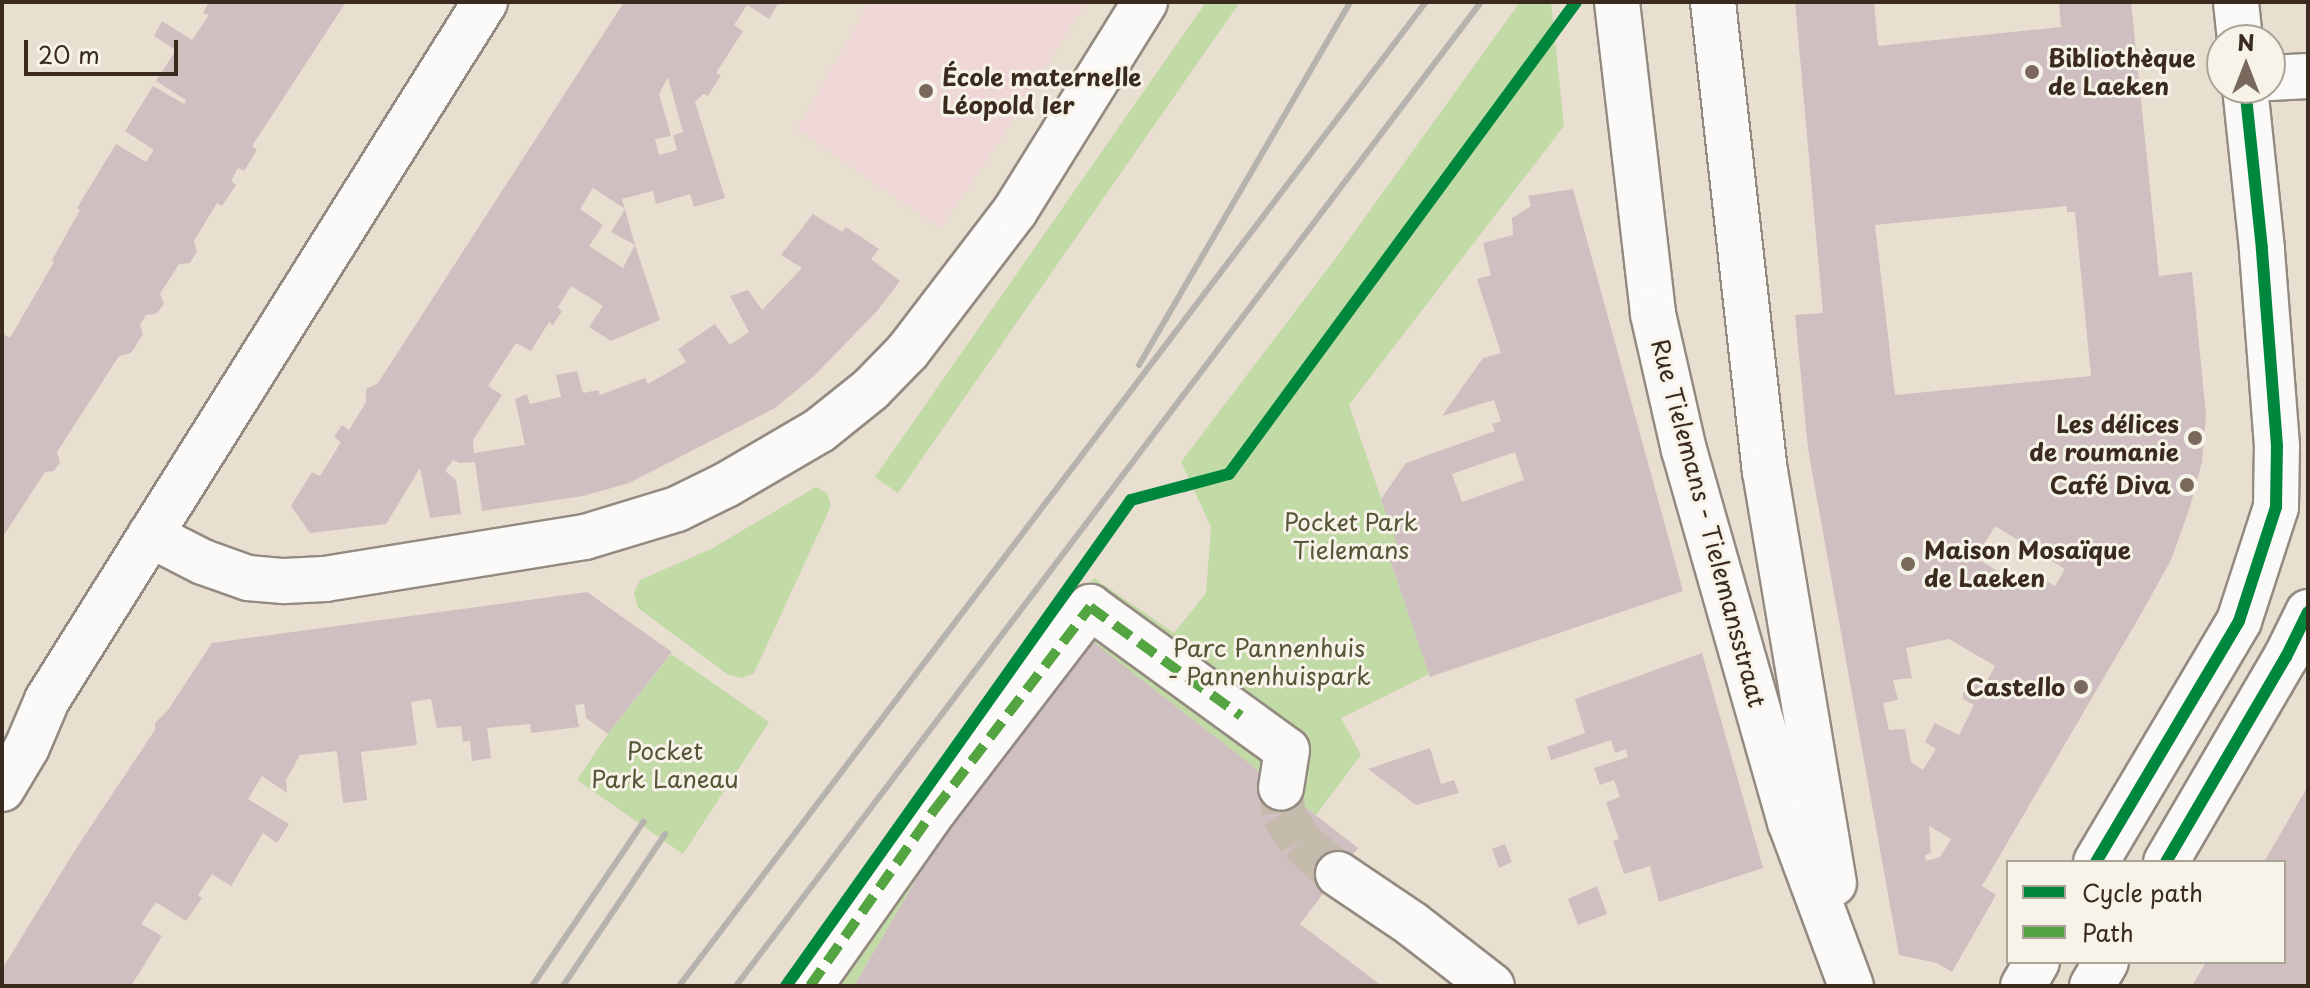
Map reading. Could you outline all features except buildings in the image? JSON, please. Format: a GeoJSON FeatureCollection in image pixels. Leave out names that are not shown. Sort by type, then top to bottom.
{"type":"FeatureCollection","features":[{"type":"Feature","properties":{"kind":"street"},"geometry":{"type":"LineString","coordinates":[[2,789],[27,747],[47,700],[485,2]]}},
{"type":"Feature","properties":{"kind":"street"},"geometry":{"type":"LineString","coordinates":[[150,535],[203,562],[248,578],[284,581],[325,579],[585,537],[677,509],[726,485],[820,430],[871,389],[908,351],[1015,211],[1145,2]]}},
{"type":"Feature","properties":{"kind":"street","name":"Rue Tielemans - Tielemansstraat"},"geometry":{"type":"LineString","coordinates":[[1617,2],[1653,314],[1684,450],[1790,822],[1851,985]]}},
{"type":"Feature","properties":{"kind":"street","name":"Rue Tielemans - Tielemansstraat"},"geometry":{"type":"LineString","coordinates":[[1713,2],[1765,471],[1851,985]]}},
{"type":"Feature","properties":{"kind":"street"},"geometry":{"type":"LineString","coordinates":[[2236,2],[2238,24]]}},
{"type":"Feature","properties":{"kind":"street"},"geometry":{"type":"LineString","coordinates":[[2286,77],[2308,76]]}},
{"type":"Feature","properties":{"kind":"street"},"geometry":{"type":"LineString","coordinates":[[2097,860],[2239,621],[2276,507],[2277,446],[2264,264],[2247,104]]}},
{"type":"Feature","properties":{"kind":"street"},"geometry":{"type":"LineString","coordinates":[[810,986],[935,809],[1090,607],[1287,750],[1281,788]]}},
{"type":"Feature","properties":{"kind":"street"},"geometry":{"type":"LineString","coordinates":[[2167,860],[2286,657],[2308,612]]}},
{"type":"Feature","properties":{"kind":"street"},"geometry":{"type":"LineString","coordinates":[[2,723],[47,700]]}},
{"type":"Feature","properties":{"kind":"street"},"geometry":{"type":"LineString","coordinates":[[1338,874],[1412,924],[1492,986]]}},
{"type":"Feature","properties":{"kind":"street"},"geometry":{"type":"LineString","coordinates":[[2023,986],[2036,964]]}},
{"type":"Feature","properties":{"kind":"street"},"geometry":{"type":"LineString","coordinates":[[2092,986],[2105,964]]}},
{"type":"Feature","properties":{"kind":"shaded area","name":"École maternelle Léopold Ier"},"geometry":{"type":"Polygon","coordinates":[[[870,2],[1086,2],[1001,139],[940,228],[797,129],[870,2]]]}},
{"type":"Feature","properties":{"kind":"green space"},"geometry":{"type":"Polygon","coordinates":[[[1206,2],[1240,2],[898,493],[875,477],[1206,2]]]}},
{"type":"Feature","properties":{"kind":"green space","name":"Parc Pannenhuis - Pannenhuispark"},"geometry":{"type":"Polygon","coordinates":[[[1520,2],[1551,2],[1564,126],[1349,405],[1401,556],[1390,560],[1429,674],[1341,718],[1361,755],[1316,815],[1088,639],[954,814],[854,986],[784,986],[1094,578],[1174,633],[1206,593],[1211,527],[1181,462],[1335,259],[1520,2]]]}},
{"type":"Feature","properties":{"kind":"green space"},"geometry":{"type":"Polygon","coordinates":[[[816,487],[827,493],[831,506],[754,673],[742,678],[727,674],[638,608],[634,593],[640,580],[711,549],[816,487]]]}},
{"type":"Feature","properties":{"kind":"green space","name":"Pocket Park Laneau"},"geometry":{"type":"Polygon","coordinates":[[[671,654],[769,722],[683,854],[577,780],[608,734],[671,654]]]}},
{"type":"Feature","properties":{"kind":"tunnel"},"geometry":{"type":"LineString","coordinates":[[1281,788],[1283,813],[1300,841],[1338,874]]}},
{"type":"Feature","properties":{"kind":"railway"},"geometry":{"type":"LineString","coordinates":[[1139,365],[1350,2]]}},
{"type":"Feature","properties":{"kind":"railway"},"geometry":{"type":"LineString","coordinates":[[679,986],[1426,2]]}},
{"type":"Feature","properties":{"kind":"railway"},"geometry":{"type":"LineString","coordinates":[[736,986],[1481,2]]}},
{"type":"Feature","properties":{"kind":"railway"},"geometry":{"type":"LineString","coordinates":[[532,986],[644,821]]}},
{"type":"Feature","properties":{"kind":"railway"},"geometry":{"type":"LineString","coordinates":[[563,986],[665,834]]}},
{"type":"Feature","properties":{"kind":"marked path"},"geometry":{"type":"LineString","coordinates":[[810,986],[935,809],[1090,607],[1241,716]]}},
{"type":"Feature","properties":{"kind":"cycle path"},"geometry":{"type":"LineString","coordinates":[[786,986],[1131,500],[1229,474],[1576,2]]}},
{"type":"Feature","properties":{"kind":"cycle path"},"geometry":{"type":"LineString","coordinates":[[2097,860],[2239,621],[2276,507],[2277,446],[2262,249],[2247,104]]}},
{"type":"Feature","properties":{"kind":"cycle path"},"geometry":{"type":"LineString","coordinates":[[2167,860],[2286,657],[2308,612]]}},
{"type":"Feature","properties":{"kind":"place","name":"Bibliothèque de Laeken"},"geometry":{"type":"Point","coordinates":[2032,72]}},
{"type":"Feature","properties":{"kind":"place","name":"École maternelle Léopold Ier"},"geometry":{"type":"Point","coordinates":[926,91]}},
{"type":"Feature","properties":{"kind":"place","name":"Les délices de roumanie"},"geometry":{"type":"Point","coordinates":[2195,438]}},
{"type":"Feature","properties":{"kind":"place","name":"Café Diva"},"geometry":{"type":"Point","coordinates":[2187,485]}},
{"type":"Feature","properties":{"kind":"place","name":"Maison Mosaïque de Laeken"},"geometry":{"type":"Point","coordinates":[1908,564]}},
{"type":"Feature","properties":{"kind":"place","name":"Castello"},"geometry":{"type":"Point","coordinates":[2081,687]}},
{"type":"Feature","properties":{"kind":"park label","name":"Pocket Park Tielemans"},"geometry":{"type":"Point","coordinates":[1351,536]}}]}
